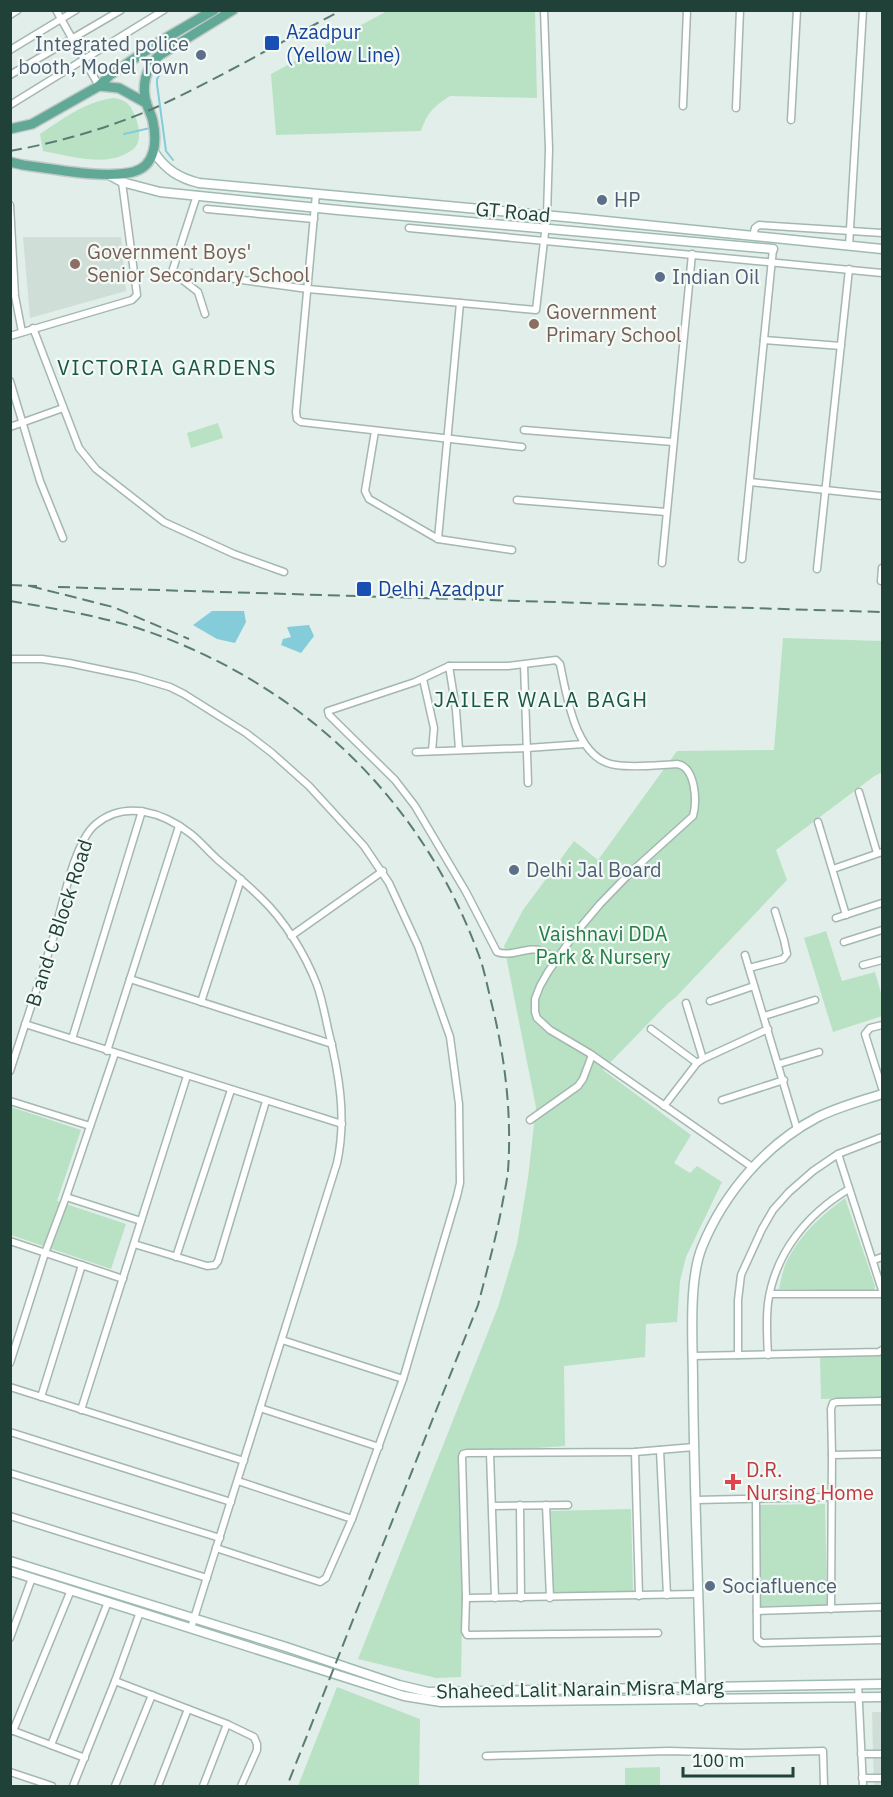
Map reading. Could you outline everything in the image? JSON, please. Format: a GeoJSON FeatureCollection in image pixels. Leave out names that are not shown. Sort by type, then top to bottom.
{"type":"FeatureCollection","features":[{"type":"Feature","properties":{"kind":"main road"},"geometry":{"type":"LineString","coordinates":[[10,129],[32,124],[99,86],[110,75],[159,42],[214,10]]}},
{"type":"Feature","properties":{"kind":"main road"},"geometry":{"type":"LineString","coordinates":[[10,162],[109,175],[142,168],[154,152],[153,120],[146,103],[144,83],[148,70],[155,59],[233,10]]}},
{"type":"Feature","properties":{"kind":"main road"},"geometry":{"type":"LineString","coordinates":[[99,86],[119,88],[146,103]]}},
{"type":"Feature","properties":{"kind":"street"},"geometry":{"type":"LineString","coordinates":[[10,15],[18,10]]}},
{"type":"Feature","properties":{"kind":"street"},"geometry":{"type":"LineString","coordinates":[[56,10],[99,86]]}},
{"type":"Feature","properties":{"kind":"street"},"geometry":{"type":"LineString","coordinates":[[10,50],[76,10]]}},
{"type":"Feature","properties":{"kind":"street"},"geometry":{"type":"LineString","coordinates":[[10,75],[121,10]]}},
{"type":"Feature","properties":{"kind":"street"},"geometry":{"type":"LineString","coordinates":[[10,105],[164,10]]}},
{"type":"Feature","properties":{"kind":"street"},"geometry":{"type":"LineString","coordinates":[[191,273],[308,289],[536,310],[547,215],[549,149],[544,10]]}},
{"type":"Feature","properties":{"kind":"street"},"geometry":{"type":"LineString","coordinates":[[683,106],[687,10]]}},
{"type":"Feature","properties":{"kind":"street"},"geometry":{"type":"LineString","coordinates":[[736,108],[740,10]]}},
{"type":"Feature","properties":{"kind":"street"},"geometry":{"type":"LineString","coordinates":[[791,120],[797,10]]}},
{"type":"Feature","properties":{"kind":"street"},"geometry":{"type":"LineString","coordinates":[[849,246],[863,10]]}},
{"type":"Feature","properties":{"kind":"street","name":"GT Road"},"geometry":{"type":"LineString","coordinates":[[154,152],[169,170],[187,180],[200,183],[882,249]]}},
{"type":"Feature","properties":{"kind":"street"},"geometry":{"type":"LineString","coordinates":[[10,166],[23,165]]}},
{"type":"Feature","properties":{"kind":"street","name":"GT Road"},"geometry":{"type":"LineString","coordinates":[[109,175],[122,182],[160,192],[773,249]]}},
{"type":"Feature","properties":{"kind":"street"},"geometry":{"type":"LineString","coordinates":[[10,336],[132,300],[136,296],[122,182]]}},
{"type":"Feature","properties":{"kind":"street"},"geometry":{"type":"LineString","coordinates":[[316,194],[296,417],[301,422],[522,447]]}},
{"type":"Feature","properties":{"kind":"street"},"geometry":{"type":"LineString","coordinates":[[197,195],[172,265],[180,278],[198,292],[205,314]]}},
{"type":"Feature","properties":{"kind":"street"},"geometry":{"type":"LineString","coordinates":[[10,205],[13,296],[22,332]]}},
{"type":"Feature","properties":{"kind":"street"},"geometry":{"type":"LineString","coordinates":[[207,209],[314,219]]}},
{"type":"Feature","properties":{"kind":"street"},"geometry":{"type":"LineString","coordinates":[[753,236],[755,228],[759,225],[882,233]]}},
{"type":"Feature","properties":{"kind":"street"},"geometry":{"type":"LineString","coordinates":[[409,228],[882,273]]}},
{"type":"Feature","properties":{"kind":"street"},"geometry":{"type":"LineString","coordinates":[[742,559],[773,249]]}},
{"type":"Feature","properties":{"kind":"street"},"geometry":{"type":"LineString","coordinates":[[662,563],[692,254]]}},
{"type":"Feature","properties":{"kind":"street"},"geometry":{"type":"LineString","coordinates":[[817,569],[849,270]]}},
{"type":"Feature","properties":{"kind":"street"},"geometry":{"type":"LineString","coordinates":[[438,539],[460,303]]}},
{"type":"Feature","properties":{"kind":"street"},"geometry":{"type":"LineString","coordinates":[[33,328],[79,448],[89,462],[161,519],[234,554],[284,572]]}},
{"type":"Feature","properties":{"kind":"street"},"geometry":{"type":"LineString","coordinates":[[764,340],[841,346]]}},
{"type":"Feature","properties":{"kind":"street"},"geometry":{"type":"LineString","coordinates":[[10,381],[40,481],[63,538]]}},
{"type":"Feature","properties":{"kind":"street"},"geometry":{"type":"LineString","coordinates":[[10,427],[63,408]]}},
{"type":"Feature","properties":{"kind":"street"},"geometry":{"type":"LineString","coordinates":[[524,430],[673,442]]}},
{"type":"Feature","properties":{"kind":"street"},"geometry":{"type":"LineString","coordinates":[[375,431],[365,491],[367,496],[438,539],[512,550]]}},
{"type":"Feature","properties":{"kind":"street"},"geometry":{"type":"LineString","coordinates":[[750,482],[882,496]]}},
{"type":"Feature","properties":{"kind":"street"},"geometry":{"type":"LineString","coordinates":[[517,500],[666,512]]}},
{"type":"Feature","properties":{"kind":"street"},"geometry":{"type":"LineString","coordinates":[[881,581],[882,567]]}},
{"type":"Feature","properties":{"kind":"street"},"geometry":{"type":"LineString","coordinates":[[10,659],[42,659],[69,663],[157,683],[189,697],[246,733],[309,786],[364,846],[383,871],[418,946],[450,1037],[459,1104],[460,1183],[403,1379],[352,1519],[326,1578],[320,1582],[216,1548]]}},
{"type":"Feature","properties":{"kind":"street"},"geometry":{"type":"LineString","coordinates":[[556,960],[540,950],[527,950],[506,955],[497,952],[466,892],[415,806],[395,780],[328,713],[330,710],[423,679],[449,666],[508,666],[553,660],[558,661],[577,730],[584,744],[598,757],[612,765],[677,764],[685,766],[693,778],[694,812],[690,820],[631,872],[573,936],[540,986],[535,999],[537,1018],[550,1030],[592,1055],[752,1167]]}},
{"type":"Feature","properties":{"kind":"street"},"geometry":{"type":"LineString","coordinates":[[524,665],[528,783]]}},
{"type":"Feature","properties":{"kind":"street"},"geometry":{"type":"LineString","coordinates":[[449,666],[458,724],[459,749]]}},
{"type":"Feature","properties":{"kind":"street"},"geometry":{"type":"LineString","coordinates":[[423,679],[434,728],[432,751]]}},
{"type":"Feature","properties":{"kind":"street"},"geometry":{"type":"LineString","coordinates":[[416,752],[584,744]]}},
{"type":"Feature","properties":{"kind":"street"},"geometry":{"type":"LineString","coordinates":[[833,869],[880,853],[859,792]]}},
{"type":"Feature","properties":{"kind":"street","name":"B and C Block Road"},"geometry":{"type":"LineString","coordinates":[[10,1071],[74,864],[87,832],[95,824],[114,813],[125,810],[142,811]]}},
{"type":"Feature","properties":{"kind":"street"},"geometry":{"type":"LineString","coordinates":[[72,1039],[142,811],[179,826],[190,834],[264,900],[303,955],[317,987],[332,1044],[339,1084],[342,1124],[337,1163],[191,1628]]}},
{"type":"Feature","properties":{"kind":"street"},"geometry":{"type":"LineString","coordinates":[[818,822],[846,915]]}},
{"type":"Feature","properties":{"kind":"street"},"geometry":{"type":"LineString","coordinates":[[10,1364],[45,1253],[90,1126],[130,979],[179,826]]}},
{"type":"Feature","properties":{"kind":"street"},"geometry":{"type":"LineString","coordinates":[[291,936],[383,871]]}},
{"type":"Feature","properties":{"kind":"street"},"geometry":{"type":"LineString","coordinates":[[201,1002],[241,879]]}},
{"type":"Feature","properties":{"kind":"street"},"geometry":{"type":"LineString","coordinates":[[836,918],[882,903]]}},
{"type":"Feature","properties":{"kind":"street"},"geometry":{"type":"LineString","coordinates":[[749,968],[786,957],[787,951],[775,911]]}},
{"type":"Feature","properties":{"kind":"street"},"geometry":{"type":"LineString","coordinates":[[844,942],[882,930]]}},
{"type":"Feature","properties":{"kind":"street"},"geometry":{"type":"LineString","coordinates":[[745,955],[797,1129]]}},
{"type":"Feature","properties":{"kind":"street"},"geometry":{"type":"LineString","coordinates":[[863,965],[882,960]]}},
{"type":"Feature","properties":{"kind":"street"},"geometry":{"type":"LineString","coordinates":[[130,979],[332,1044]]}},
{"type":"Feature","properties":{"kind":"street"},"geometry":{"type":"LineString","coordinates":[[710,1001],[754,986]]}},
{"type":"Feature","properties":{"kind":"street"},"geometry":{"type":"LineString","coordinates":[[764,1016],[815,1000]]}},
{"type":"Feature","properties":{"kind":"street"},"geometry":{"type":"LineString","coordinates":[[686,1004],[700,1061]]}},
{"type":"Feature","properties":{"kind":"street"},"geometry":{"type":"LineString","coordinates":[[25,1024],[342,1124]]}},
{"type":"Feature","properties":{"kind":"street"},"geometry":{"type":"LineString","coordinates":[[882,1025],[870,1028],[865,1034],[882,1088]]}},
{"type":"Feature","properties":{"kind":"street"},"geometry":{"type":"LineString","coordinates":[[651,1029],[700,1061]]}},
{"type":"Feature","properties":{"kind":"street"},"geometry":{"type":"LineString","coordinates":[[664,1106],[700,1061],[768,1029]]}},
{"type":"Feature","properties":{"kind":"street"},"geometry":{"type":"LineString","coordinates":[[779,1064],[819,1052]]}},
{"type":"Feature","properties":{"kind":"street"},"geometry":{"type":"LineString","coordinates":[[530,1120],[578,1086],[592,1055]]}},
{"type":"Feature","properties":{"kind":"street"},"geometry":{"type":"LineString","coordinates":[[81,1410],[187,1076]]}},
{"type":"Feature","properties":{"kind":"street"},"geometry":{"type":"LineString","coordinates":[[722,1100],[784,1080]]}},
{"type":"Feature","properties":{"kind":"street"},"geometry":{"type":"LineString","coordinates":[[176,1257],[231,1090]]}},
{"type":"Feature","properties":{"kind":"street"},"geometry":{"type":"LineString","coordinates":[[701,1701],[693,1356],[693,1288],[699,1256],[712,1226],[736,1187],[752,1167],[778,1143],[821,1116],[882,1094]]}},
{"type":"Feature","properties":{"kind":"street"},"geometry":{"type":"LineString","coordinates":[[10,1101],[90,1126]]}},
{"type":"Feature","properties":{"kind":"street"},"geometry":{"type":"LineString","coordinates":[[134,1244],[211,1267],[215,1265],[266,1101]]}},
{"type":"Feature","properties":{"kind":"street"},"geometry":{"type":"LineString","coordinates":[[738,1355],[738,1300],[741,1275],[773,1210],[813,1171],[838,1154],[882,1137]]}},
{"type":"Feature","properties":{"kind":"street"},"geometry":{"type":"LineString","coordinates":[[770,1294],[882,1292],[874,1260],[838,1154]]}},
{"type":"Feature","properties":{"kind":"street"},"geometry":{"type":"LineString","coordinates":[[768,1355],[768,1314],[776,1271],[795,1235],[826,1204],[849,1189]]}},
{"type":"Feature","properties":{"kind":"street"},"geometry":{"type":"LineString","coordinates":[[66,1197],[141,1221]]}},
{"type":"Feature","properties":{"kind":"street"},"geometry":{"type":"LineString","coordinates":[[11,1242],[123,1279]]}},
{"type":"Feature","properties":{"kind":"street"},"geometry":{"type":"LineString","coordinates":[[874,1260],[882,1257]]}},
{"type":"Feature","properties":{"kind":"street"},"geometry":{"type":"LineString","coordinates":[[41,1396],[82,1265]]}},
{"type":"Feature","properties":{"kind":"street"},"geometry":{"type":"LineString","coordinates":[[282,1340],[403,1379]]}},
{"type":"Feature","properties":{"kind":"street"},"geometry":{"type":"LineString","coordinates":[[693,1356],[879,1352],[882,1350]]}},
{"type":"Feature","properties":{"kind":"street"},"geometry":{"type":"LineString","coordinates":[[10,1387],[244,1461]]}},
{"type":"Feature","properties":{"kind":"street"},"geometry":{"type":"LineString","coordinates":[[831,1609],[831,1409],[834,1403],[882,1401]]}},
{"type":"Feature","properties":{"kind":"street"},"geometry":{"type":"LineString","coordinates":[[260,1408],[379,1446]]}},
{"type":"Feature","properties":{"kind":"street"},"geometry":{"type":"LineString","coordinates":[[10,1432],[231,1502]]}},
{"type":"Feature","properties":{"kind":"street"},"geometry":{"type":"LineString","coordinates":[[658,1633],[467,1635],[465,1631],[462,1457],[467,1452],[634,1452],[694,1448]]}},
{"type":"Feature","properties":{"kind":"street"},"geometry":{"type":"LineString","coordinates":[[660,1450],[667,1595]]}},
{"type":"Feature","properties":{"kind":"street"},"geometry":{"type":"LineString","coordinates":[[634,1452],[639,1596]]}},
{"type":"Feature","properties":{"kind":"street"},"geometry":{"type":"LineString","coordinates":[[490,1453],[495,1598]]}},
{"type":"Feature","properties":{"kind":"street"},"geometry":{"type":"LineString","coordinates":[[832,1455],[882,1454]]}},
{"type":"Feature","properties":{"kind":"street"},"geometry":{"type":"LineString","coordinates":[[10,1473],[220,1538]]}},
{"type":"Feature","properties":{"kind":"street"},"geometry":{"type":"LineString","coordinates":[[238,1481],[352,1519]]}},
{"type":"Feature","properties":{"kind":"street"},"geometry":{"type":"LineString","coordinates":[[696,1500],[832,1497]]}},
{"type":"Feature","properties":{"kind":"street"},"geometry":{"type":"LineString","coordinates":[[756,1499],[756,1636],[759,1642],[882,1640]]}},
{"type":"Feature","properties":{"kind":"street"},"geometry":{"type":"LineString","coordinates":[[520,1505],[521,1598]]}},
{"type":"Feature","properties":{"kind":"street"},"geometry":{"type":"LineString","coordinates":[[546,1505],[550,1598]]}},
{"type":"Feature","properties":{"kind":"street"},"geometry":{"type":"LineString","coordinates":[[493,1506],[568,1505]]}},
{"type":"Feature","properties":{"kind":"street"},"geometry":{"type":"LineString","coordinates":[[10,1515],[207,1578]]}},
{"type":"Feature","properties":{"kind":"street","name":"Shaheed Lalit Narain Misra Marg"},"geometry":{"type":"LineString","coordinates":[[10,1561],[286,1647],[399,1685],[428,1692],[882,1684]]}},
{"type":"Feature","properties":{"kind":"street","name":"Shaheed Lalit Narain Misra Marg"},"geometry":{"type":"LineString","coordinates":[[10,1571],[404,1696],[427,1701],[701,1701],[882,1697]]}},
{"type":"Feature","properties":{"kind":"street"},"geometry":{"type":"LineString","coordinates":[[10,1638],[32,1578]]}},
{"type":"Feature","properties":{"kind":"street"},"geometry":{"type":"LineString","coordinates":[[71,1590],[12,1730],[85,1758]]}},
{"type":"Feature","properties":{"kind":"street"},"geometry":{"type":"LineString","coordinates":[[466,1598],[698,1594]]}},
{"type":"Feature","properties":{"kind":"street"},"geometry":{"type":"LineString","coordinates":[[51,1745],[108,1602]]}},
{"type":"Feature","properties":{"kind":"street"},"geometry":{"type":"LineString","coordinates":[[757,1611],[882,1607]]}},
{"type":"Feature","properties":{"kind":"street"},"geometry":{"type":"LineString","coordinates":[[73,1786],[140,1612]]}},
{"type":"Feature","properties":{"kind":"street"},"geometry":{"type":"LineString","coordinates":[[115,1681],[227,1724],[254,1737],[257,1744],[256,1750],[241,1786]]}},
{"type":"Feature","properties":{"kind":"street"},"geometry":{"type":"LineString","coordinates":[[858,1684],[863,1786]]}},
{"type":"Feature","properties":{"kind":"street"},"geometry":{"type":"LineString","coordinates":[[115,1786],[152,1695]]}},
{"type":"Feature","properties":{"kind":"street"},"geometry":{"type":"LineString","coordinates":[[158,1786],[188,1709]]}},
{"type":"Feature","properties":{"kind":"street"},"geometry":{"type":"LineString","coordinates":[[203,1786],[227,1724]]}},
{"type":"Feature","properties":{"kind":"street"},"geometry":{"type":"LineString","coordinates":[[486,1756],[669,1751],[742,1753],[824,1751],[824,1786]]}},
{"type":"Feature","properties":{"kind":"street"},"geometry":{"type":"LineString","coordinates":[[861,1754],[882,1754]]}},
{"type":"Feature","properties":{"kind":"street"},"geometry":{"type":"LineString","coordinates":[[10,1772],[52,1786]]}},
{"type":"Feature","properties":{"kind":"street"},"geometry":{"type":"LineString","coordinates":[[862,1778],[882,1778]]}},
{"type":"Feature","properties":{"kind":"shaded area","name":"Government Boys' Senior Secondary School"},"geometry":{"type":"Polygon","coordinates":[[[23,237],[121,237],[126,291],[30,318],[23,237]]]}},
{"type":"Feature","properties":{"kind":"shaded area"},"geometry":{"type":"Polygon","coordinates":[[[872,1712],[882,1712],[882,1786],[874,1786],[872,1712]]]}},
{"type":"Feature","properties":{"kind":"green space"},"geometry":{"type":"Polygon","coordinates":[[[387,11],[535,11],[537,98],[450,96],[432,110],[421,131],[276,135],[271,74],[387,11]]]}},
{"type":"Feature","properties":{"kind":"green space"},"geometry":{"type":"Polygon","coordinates":[[[114,98],[127,103],[137,121],[139,138],[131,150],[121,156],[103,160],[43,151],[40,134],[84,107],[114,98]]]}},
{"type":"Feature","properties":{"kind":"green space"},"geometry":{"type":"Polygon","coordinates":[[[218,423],[223,438],[191,448],[187,433],[218,423]]]}},
{"type":"Feature","properties":{"kind":"green space","name":"Vaishnavi DDA Park & Nursery"},"geometry":{"type":"Polygon","coordinates":[[[783,638],[882,641],[882,772],[776,850],[787,880],[603,1070],[691,1135],[674,1163],[690,1173],[697,1166],[722,1182],[686,1257],[680,1281],[677,1322],[646,1324],[645,1357],[564,1366],[565,1446],[465,1453],[461,1677],[436,1678],[358,1659],[498,1307],[517,1244],[528,1178],[536,1107],[504,946],[523,910],[574,841],[598,860],[677,751],[774,750],[783,638]]]}},
{"type":"Feature","properties":{"kind":"green space"},"geometry":{"type":"Polygon","coordinates":[[[826,931],[842,981],[875,972],[882,997],[882,1016],[833,1032],[804,938],[826,931]]]}},
{"type":"Feature","properties":{"kind":"green space"},"geometry":{"type":"Polygon","coordinates":[[[11,1107],[81,1130],[57,1201],[126,1224],[111,1269],[11,1235],[11,1107]]]}},
{"type":"Feature","properties":{"kind":"green space"},"geometry":{"type":"Polygon","coordinates":[[[845,1198],[875,1286],[874,1291],[779,1289],[786,1264],[798,1242],[820,1218],[845,1198]]]}},
{"type":"Feature","properties":{"kind":"green space"},"geometry":{"type":"Polygon","coordinates":[[[882,1356],[882,1398],[821,1399],[820,1357],[882,1356]]]}},
{"type":"Feature","properties":{"kind":"green space"},"geometry":{"type":"Polygon","coordinates":[[[825,1504],[827,1605],[760,1606],[758,1505],[825,1504]]]}},
{"type":"Feature","properties":{"kind":"green space"},"geometry":{"type":"Polygon","coordinates":[[[631,1509],[633,1592],[553,1594],[551,1511],[631,1509]]]}},
{"type":"Feature","properties":{"kind":"green space"},"geometry":{"type":"Polygon","coordinates":[[[337,1687],[420,1719],[419,1786],[298,1786],[337,1687]]]}},
{"type":"Feature","properties":{"kind":"green space"},"geometry":{"type":"Polygon","coordinates":[[[660,1767],[660,1786],[625,1786],[625,1768],[660,1767]]]}},
{"type":"Feature","properties":{"kind":"water"},"geometry":{"type":"Polygon","coordinates":[[[212,611],[244,611],[246,622],[235,643],[217,639],[193,625],[212,611]]]}},
{"type":"Feature","properties":{"kind":"water"},"geometry":{"type":"Polygon","coordinates":[[[309,625],[314,636],[301,653],[281,645],[283,639],[291,637],[287,627],[309,625]]]}},
{"type":"Feature","properties":{"kind":"waterway"},"geometry":{"type":"LineString","coordinates":[[163,69],[157,79],[157,84],[166,151],[173,160]]}},
{"type":"Feature","properties":{"kind":"waterway"},"geometry":{"type":"LineString","coordinates":[[124,134],[150,128]]}},
{"type":"Feature","properties":{"kind":"railway"},"geometry":{"type":"LineString","coordinates":[[10,151],[86,133],[141,114],[205,83],[342,10]]}},
{"type":"Feature","properties":{"kind":"railway"},"geometry":{"type":"LineString","coordinates":[[10,585],[37,586]]}},
{"type":"Feature","properties":{"kind":"railway"},"geometry":{"type":"LineString","coordinates":[[30,586],[113,607],[189,639]]}},
{"type":"Feature","properties":{"kind":"railway"},"geometry":{"type":"LineString","coordinates":[[58,587],[882,612]]}},
{"type":"Feature","properties":{"kind":"railway"},"geometry":{"type":"LineString","coordinates":[[10,601],[107,620],[163,637],[217,661],[267,689],[313,723],[355,761],[393,803],[426,849],[455,899],[478,953],[496,1022],[504,1064],[508,1107],[508,1171],[498,1226],[478,1305],[287,1786]]}},
{"type":"Feature","properties":{"kind":"place","name":"Azadpur (Yellow Line)"},"geometry":{"type":"Point","coordinates":[272,43]}},
{"type":"Feature","properties":{"kind":"place","name":"Integrated police booth, Model Town"},"geometry":{"type":"Point","coordinates":[201,55]}},
{"type":"Feature","properties":{"kind":"place","name":"HP"},"geometry":{"type":"Point","coordinates":[602,200]}},
{"type":"Feature","properties":{"kind":"place","name":"Government Boys' Senior Secondary School"},"geometry":{"type":"Point","coordinates":[75,264]}},
{"type":"Feature","properties":{"kind":"place","name":"Indian Oil"},"geometry":{"type":"Point","coordinates":[660,277]}},
{"type":"Feature","properties":{"kind":"place","name":"Government Primary School"},"geometry":{"type":"Point","coordinates":[534,324]}},
{"type":"Feature","properties":{"kind":"place","name":"Delhi Azadpur"},"geometry":{"type":"Point","coordinates":[364,589]}},
{"type":"Feature","properties":{"kind":"place","name":"Delhi Jal Board"},"geometry":{"type":"Point","coordinates":[514,870]}},
{"type":"Feature","properties":{"kind":"place","name":"D.R. Nursing Home"},"geometry":{"type":"Point","coordinates":[733,1482]}},
{"type":"Feature","properties":{"kind":"place","name":"Sociafluence"},"geometry":{"type":"Point","coordinates":[710,1586]}},
{"type":"Feature","properties":{"kind":"district","name":"VICTORIA GARDENS"},"geometry":{"type":"Point","coordinates":[167,368]}},
{"type":"Feature","properties":{"kind":"district","name":"JAILER WALA BAGH"},"geometry":{"type":"Point","coordinates":[541,700]}}]}
